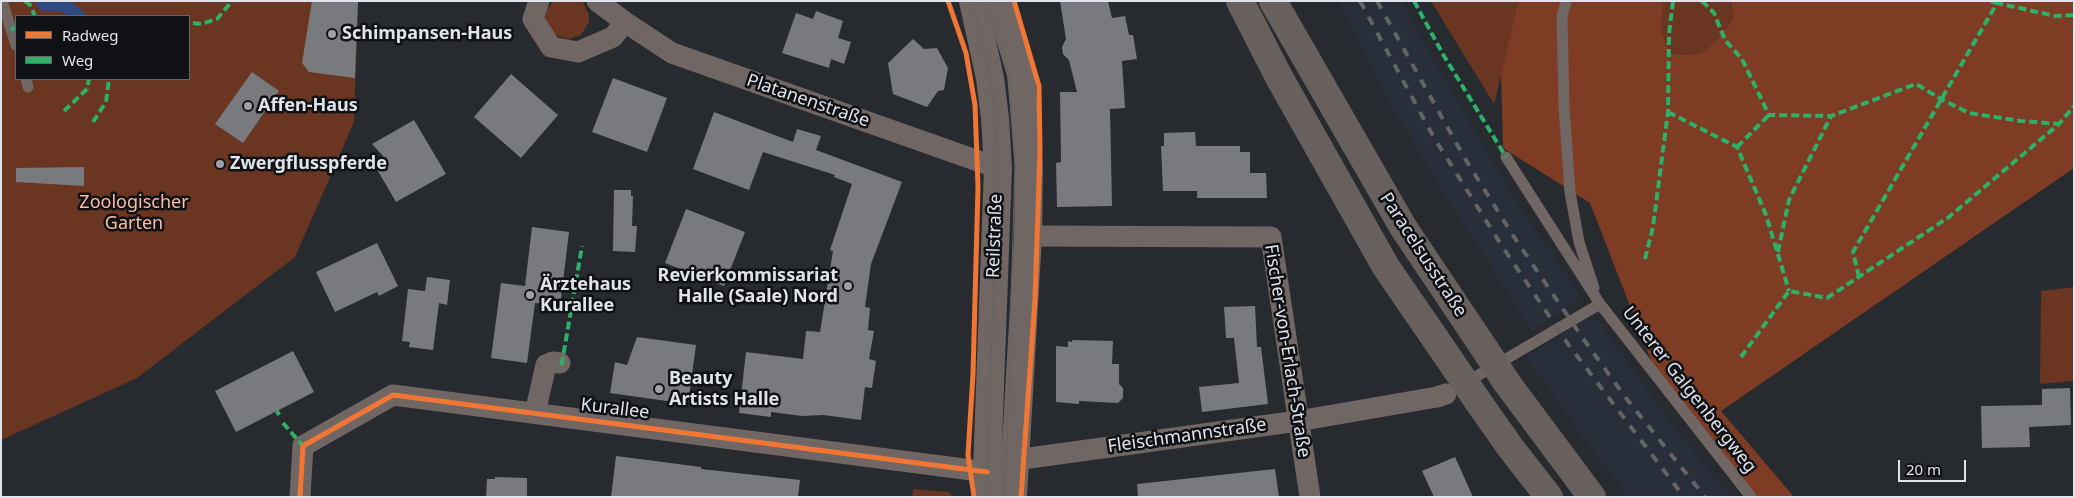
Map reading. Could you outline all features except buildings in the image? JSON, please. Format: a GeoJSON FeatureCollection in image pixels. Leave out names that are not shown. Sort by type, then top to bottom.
{"type":"FeatureCollection","features":[{"type":"Feature","properties":{"kind":"main road","name":"Paracelsusstraße"},"geometry":{"type":"LineString","coordinates":[[1240,1],[1280,79],[1386,267],[1510,447],[1549,497]]}},
{"type":"Feature","properties":{"kind":"main road","name":"Paracelsusstraße"},"geometry":{"type":"LineString","coordinates":[[1273,1],[1403,228],[1507,382],[1592,497]]}},
{"type":"Feature","properties":{"kind":"street"},"geometry":{"type":"LineString","coordinates":[[539,1],[532,19],[551,47],[578,52],[613,37],[625,22]]}},
{"type":"Feature","properties":{"kind":"street","name":"Platanenstraße"},"geometry":{"type":"LineString","coordinates":[[597,1],[672,53],[998,168]]}},
{"type":"Feature","properties":{"kind":"street","name":"Reilstraße"},"geometry":{"type":"LineString","coordinates":[[972,1],[990,78],[998,168],[986,484]]}},
{"type":"Feature","properties":{"kind":"street","name":"Reilstraße"},"geometry":{"type":"LineString","coordinates":[[999,1],[1021,74],[1029,167],[1028,236],[1013,497]]}},
{"type":"Feature","properties":{"kind":"street","name":"Fischer-von-Erlach-Straße"},"geometry":{"type":"LineString","coordinates":[[1028,236],[1271,236],[1310,497]]}},
{"type":"Feature","properties":{"kind":"street"},"geometry":{"type":"LineString","coordinates":[[535,413],[546,365],[553,362],[560,363]]}},
{"type":"Feature","properties":{"kind":"street","name":"Fleischmannstraße"},"geometry":{"type":"LineString","coordinates":[[1016,460],[1298,421],[1446,394]]}},
{"type":"Feature","properties":{"kind":"street","name":"Kurallee"},"geometry":{"type":"LineString","coordinates":[[300,497],[303,446],[394,395],[785,445],[986,484]]}},
{"type":"Feature","properties":{"kind":"street"},"geometry":{"type":"LineString","coordinates":[[986,484],[1016,460]]}},
{"type":"Feature","properties":{"kind":"lane"},"geometry":{"type":"LineString","coordinates":[[2,1],[15,42]]}},
{"type":"Feature","properties":{"kind":"lane","name":"Unterer Galgenbergweg"},"geometry":{"type":"LineString","coordinates":[[1566,1],[1562,17],[1562,27],[1564,106],[1570,192],[1579,242],[1600,304]]}},
{"type":"Feature","properties":{"kind":"lane","name":"Unterer Galgenbergweg"},"geometry":{"type":"LineString","coordinates":[[1506,157],[1600,304],[1751,497]]}},
{"type":"Feature","properties":{"kind":"lane"},"geometry":{"type":"LineString","coordinates":[[1446,394],[1600,304]]}},
{"type":"Feature","properties":{"kind":"shaded area"},"geometry":{"type":"Polygon","coordinates":[[[1339,1],[1402,1],[1436,64],[1511,193],[1580,295],[1571,305],[1532,331],[1456,213],[1386,98],[1339,1]]]}},
{"type":"Feature","properties":{"kind":"shaded area"},"geometry":{"type":"Polygon","coordinates":[[[1518,1],[1663,1],[1662,33],[1671,53],[1687,55],[1701,53],[1716,41],[1733,19],[1731,1],[2074,1],[2074,168],[1721,411],[1794,497],[1752,497],[1658,378],[1590,203],[1503,148],[1501,74],[1518,1]]]}},
{"type":"Feature","properties":{"kind":"shaded area"},"geometry":{"type":"Polygon","coordinates":[[[1598,320],[1671,423],[1731,497],[1629,497],[1581,435],[1542,378],[1525,358],[1583,321],[1598,320]]]}},
{"type":"Feature","properties":{"kind":"green space","name":"Zoologischer Garten"},"geometry":{"type":"Polygon","coordinates":[[[1,1],[358,1],[354,122],[295,257],[137,378],[1,440],[1,1]]]}},
{"type":"Feature","properties":{"kind":"green space"},"geometry":{"type":"Polygon","coordinates":[[[553,1],[583,2],[589,15],[589,22],[581,35],[568,39],[554,35],[546,24],[545,17],[553,1]]]}},
{"type":"Feature","properties":{"kind":"green space"},"geometry":{"type":"Polygon","coordinates":[[[1431,1],[1518,1],[1494,105],[1494,104],[1431,1]]]}},
{"type":"Feature","properties":{"kind":"green space"},"geometry":{"type":"Polygon","coordinates":[[[1663,1],[1731,1],[1733,19],[1716,41],[1701,53],[1687,55],[1671,53],[1662,33],[1663,1]]]}},
{"type":"Feature","properties":{"kind":"green space"},"geometry":{"type":"Polygon","coordinates":[[[2074,287],[2074,381],[2040,384],[2041,291],[2074,287]]]}},
{"type":"Feature","properties":{"kind":"green space"},"geometry":{"type":"Polygon","coordinates":[[[913,489],[949,492],[953,497],[912,497],[913,489]]]}},
{"type":"Feature","properties":{"kind":"water"},"geometry":{"type":"Polygon","coordinates":[[[34,1],[71,1],[87,15],[67,15],[62,12],[41,11],[34,1]]]}},
{"type":"Feature","properties":{"kind":"tram line"},"geometry":{"type":"LineString","coordinates":[[973,1],[990,78],[998,168],[986,497]]}},
{"type":"Feature","properties":{"kind":"tram line"},"geometry":{"type":"LineString","coordinates":[[986,1],[1009,75],[1015,165],[1007,440],[1003,497]]}},
{"type":"Feature","properties":{"kind":"railway"},"geometry":{"type":"LineString","coordinates":[[1360,1],[1433,136],[1502,246],[1568,344],[1684,497]]}},
{"type":"Feature","properties":{"kind":"railway"},"geometry":{"type":"LineString","coordinates":[[1377,1],[1464,157],[1514,237],[1626,398],[1705,497]]}},
{"type":"Feature","properties":{"kind":"marked path"},"geometry":{"type":"LineString","coordinates":[[25,1],[30,5],[35,15]]}},
{"type":"Feature","properties":{"kind":"marked path"},"geometry":{"type":"LineString","coordinates":[[193,23],[201,24],[217,19],[232,1]]}},
{"type":"Feature","properties":{"kind":"marked path"},"geometry":{"type":"LineString","coordinates":[[1414,1],[1444,56],[1506,157]]}},
{"type":"Feature","properties":{"kind":"marked path"},"geometry":{"type":"LineString","coordinates":[[1645,259],[1653,227],[1668,112],[1669,34],[1673,1]]}},
{"type":"Feature","properties":{"kind":"marked path"},"geometry":{"type":"LineString","coordinates":[[1702,1],[1714,13],[1725,40],[1742,59],[1769,115],[1831,116],[1916,84],[1969,113],[2021,121],[2059,124]]}},
{"type":"Feature","properties":{"kind":"marked path"},"geometry":{"type":"LineString","coordinates":[[1859,277],[1853,252],[1997,3],[1990,1]]}},
{"type":"Feature","properties":{"kind":"marked path"},"geometry":{"type":"LineString","coordinates":[[1997,1],[1997,3],[2055,16],[2074,15]]}},
{"type":"Feature","properties":{"kind":"marked path"},"geometry":{"type":"LineString","coordinates":[[11,30],[15,28]]}},
{"type":"Feature","properties":{"kind":"marked path"},"geometry":{"type":"LineString","coordinates":[[64,111],[87,89],[89,80]]}},
{"type":"Feature","properties":{"kind":"marked path"},"geometry":{"type":"LineString","coordinates":[[93,122],[106,102],[109,80]]}},
{"type":"Feature","properties":{"kind":"marked path"},"geometry":{"type":"LineString","coordinates":[[1741,357],[1789,291],[1827,298],[1949,217],[2059,124],[2074,106]]}},
{"type":"Feature","properties":{"kind":"marked path"},"geometry":{"type":"LineString","coordinates":[[1668,112],[1737,147],[1766,215],[1789,291]]}},
{"type":"Feature","properties":{"kind":"marked path"},"geometry":{"type":"LineString","coordinates":[[1737,147],[1769,115]]}},
{"type":"Feature","properties":{"kind":"marked path"},"geometry":{"type":"LineString","coordinates":[[1778,252],[1789,200],[1831,116]]}},
{"type":"Feature","properties":{"kind":"marked path"},"geometry":{"type":"LineString","coordinates":[[560,363],[562,363],[582,246]]}},
{"type":"Feature","properties":{"kind":"marked path"},"geometry":{"type":"LineString","coordinates":[[277,411],[279,415]]}},
{"type":"Feature","properties":{"kind":"marked path"},"geometry":{"type":"LineString","coordinates":[[283,423],[303,446]]}},
{"type":"Feature","properties":{"kind":"cycle path"},"geometry":{"type":"LineString","coordinates":[[948,1],[966,53],[975,105],[978,187],[973,374],[968,455],[974,497]]}},
{"type":"Feature","properties":{"kind":"cycle path"},"geometry":{"type":"LineString","coordinates":[[1014,1],[1039,86],[1040,151],[1035,299],[1021,497]]}},
{"type":"Feature","properties":{"kind":"cycle path"},"geometry":{"type":"LineString","coordinates":[[300,497],[303,446],[393,395],[987,472]]}},
{"type":"Feature","properties":{"kind":"place","name":"Schimpansen-Haus"},"geometry":{"type":"Point","coordinates":[332,34]}},
{"type":"Feature","properties":{"kind":"place","name":"Affen-Haus"},"geometry":{"type":"Point","coordinates":[248,106]}},
{"type":"Feature","properties":{"kind":"place","name":"Zwergflusspferde"},"geometry":{"type":"Point","coordinates":[220,164]}},
{"type":"Feature","properties":{"kind":"place","name":"Revierkommissariat Halle (Saale) Nord"},"geometry":{"type":"Point","coordinates":[848,286]}},
{"type":"Feature","properties":{"kind":"place","name":"Ärztehaus Kurallee"},"geometry":{"type":"Point","coordinates":[530,295]}},
{"type":"Feature","properties":{"kind":"place","name":"Beauty Artists Halle"},"geometry":{"type":"Point","coordinates":[659,389]}}]}
